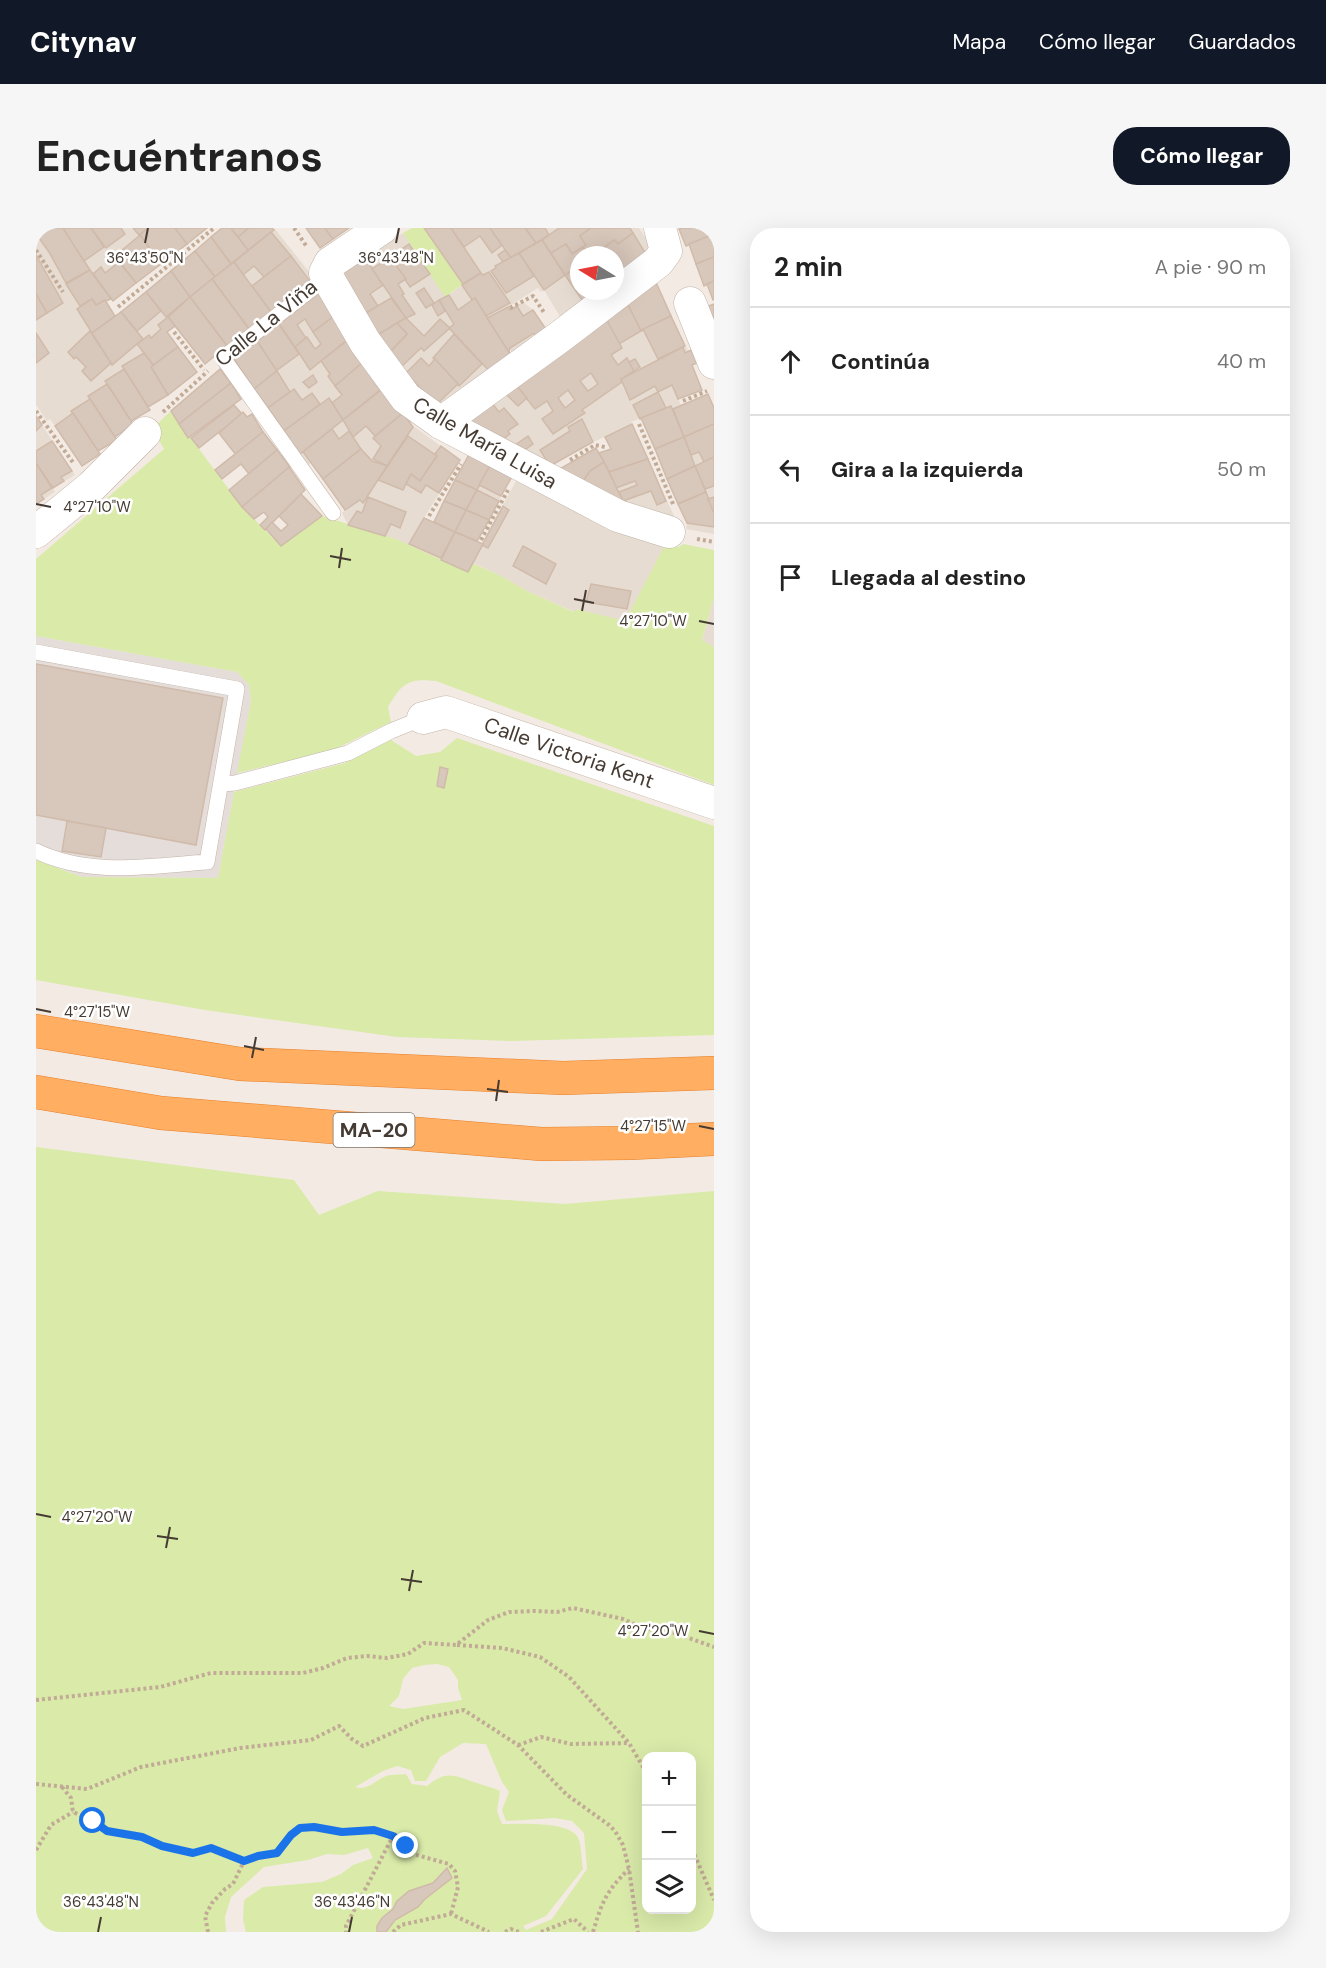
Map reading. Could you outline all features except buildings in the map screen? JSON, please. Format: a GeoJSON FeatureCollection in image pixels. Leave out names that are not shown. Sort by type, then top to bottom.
{"type":"FeatureCollection","features":[{"type":"Feature","properties":{"kind":"highway"},"geometry":{"type":"LineString","coordinates":[[36,1031],[240,1064],[563,1078],[714,1073]]}},
{"type":"Feature","properties":{"kind":"highway","name":"MA-20"},"geometry":{"type":"LineString","coordinates":[[36,1092],[161,1113],[541,1144],[714,1139]]}},
{"type":"Feature","properties":{"kind":"street"},"geometry":{"type":"LineString","coordinates":[[325,273],[330,263],[382,228]]}},
{"type":"Feature","properties":{"kind":"street"},"geometry":{"type":"LineString","coordinates":[[441,423],[658,262],[663,239]]}},
{"type":"Feature","properties":{"kind":"street","name":"Calle María Luisa"},"geometry":{"type":"LineString","coordinates":[[325,273],[365,342],[406,398],[441,423],[618,516],[672,520]]}},
{"type":"Feature","properties":{"kind":"street"},"geometry":{"type":"LineString","coordinates":[[690,303],[714,363]]}},
{"type":"Feature","properties":{"kind":"street"},"geometry":{"type":"LineString","coordinates":[[36,532],[91,487],[145,433]]}},
{"type":"Feature","properties":{"kind":"street","name":"Calle Victoria Kent"},"geometry":{"type":"LineString","coordinates":[[423,718],[446,711],[714,803]]}},
{"type":"Feature","properties":{"kind":"lane","name":"Calle La Viña"},"geometry":{"type":"LineString","coordinates":[[223,358],[319,283],[325,273]]}},
{"type":"Feature","properties":{"kind":"lane"},"geometry":{"type":"LineString","coordinates":[[223,358],[333,513]]}},
{"type":"Feature","properties":{"kind":"lane"},"geometry":{"type":"LineString","coordinates":[[36,652],[237,689],[207,862],[105,869],[53,859],[36,851]]}},
{"type":"Feature","properties":{"kind":"lane"},"geometry":{"type":"LineString","coordinates":[[221,784],[235,783],[348,753],[423,718]]}},
{"type":"Feature","properties":{"kind":"path"},"geometry":{"type":"LineString","coordinates":[[118,307],[214,228]]}},
{"type":"Feature","properties":{"kind":"path"},"geometry":{"type":"LineString","coordinates":[[36,250],[63,292]]}},
{"type":"Feature","properties":{"kind":"path"},"geometry":{"type":"LineString","coordinates":[[510,308],[533,296]]}},
{"type":"Feature","properties":{"kind":"path","name":"Calle La Viña"},"geometry":{"type":"LineString","coordinates":[[174,332],[206,372]]}},
{"type":"Feature","properties":{"kind":"path","name":"Calle La Viña"},"geometry":{"type":"LineString","coordinates":[[145,433],[149,425],[223,358]]}},
{"type":"Feature","properties":{"kind":"path"},"geometry":{"type":"LineString","coordinates":[[683,401],[714,388]]}},
{"type":"Feature","properties":{"kind":"path"},"geometry":{"type":"LineString","coordinates":[[36,411],[79,471]]}},
{"type":"Feature","properties":{"kind":"path"},"geometry":{"type":"LineString","coordinates":[[639,424],[672,520]]}},
{"type":"Feature","properties":{"kind":"path"},"geometry":{"type":"LineString","coordinates":[[429,516],[475,440]]}},
{"type":"Feature","properties":{"kind":"path"},"geometry":{"type":"LineString","coordinates":[[482,540],[520,466]]}},
{"type":"Feature","properties":{"kind":"path"},"geometry":{"type":"LineString","coordinates":[[456,1645],[488,1620],[509,1612],[557,1612],[573,1608],[623,1619],[643,1628],[675,1633],[714,1647]]}},
{"type":"Feature","properties":{"kind":"path"},"geometry":{"type":"LineString","coordinates":[[36,1700],[160,1687],[211,1673],[303,1673],[347,1658],[367,1656],[387,1658],[408,1654],[424,1643],[502,1648],[540,1657],[569,1677],[629,1743],[642,1765]]}},
{"type":"Feature","properties":{"kind":"path"},"geometry":{"type":"LineString","coordinates":[[36,1784],[87,1789],[141,1767],[240,1748],[311,1740],[339,1726],[363,1746],[425,1718],[464,1710],[518,1745],[567,1795],[615,1831],[623,1845],[629,1869],[638,1932]]}},
{"type":"Feature","properties":{"kind":"path"},"geometry":{"type":"LineString","coordinates":[[518,1745],[541,1737],[572,1744],[629,1743]]}},
{"type":"Feature","properties":{"kind":"path"},"geometry":{"type":"LineString","coordinates":[[62,1787],[71,1798],[73,1812]]}},
{"type":"Feature","properties":{"kind":"path"},"geometry":{"type":"LineString","coordinates":[[36,1850],[51,1826],[73,1812]]}},
{"type":"Feature","properties":{"kind":"path"},"geometry":{"type":"LineString","coordinates":[[73,1812],[93,1821],[107,1831],[142,1837],[162,1846],[193,1853],[211,1848],[244,1861],[277,1853],[291,1835],[300,1828],[314,1827],[342,1832],[374,1830],[393,1836],[413,1854],[449,1864],[456,1871],[458,1887],[451,1914]]}},
{"type":"Feature","properties":{"kind":"path"},"geometry":{"type":"LineString","coordinates":[[346,1932],[346,1926],[393,1836]]}},
{"type":"Feature","properties":{"kind":"path"},"geometry":{"type":"LineString","coordinates":[[696,1858],[714,1900]]}},
{"type":"Feature","properties":{"kind":"path"},"geometry":{"type":"LineString","coordinates":[[208,1932],[205,1916],[212,1903],[225,1888],[233,1884],[244,1861]]}},
{"type":"Feature","properties":{"kind":"path"},"geometry":{"type":"LineString","coordinates":[[541,1932],[574,1919],[590,1932],[612,1885],[629,1869]]}},
{"type":"Feature","properties":{"kind":"path"},"geometry":{"type":"LineString","coordinates":[[393,1932],[401,1925],[451,1914],[489,1932]]}},
{"type":"Feature","properties":{"kind":"path"},"geometry":{"type":"LineString","coordinates":[[505,1932],[511,1929],[519,1932]]}},
{"type":"Feature","properties":{"kind":"shaded area"},"geometry":{"type":"Polygon","coordinates":[[[40,228],[207,228],[113,301],[111,299],[106,301],[115,316],[222,228],[275,229],[314,278],[205,364],[176,326],[167,332],[197,372],[149,407],[150,410],[132,421],[133,424],[115,437],[117,440],[98,451],[95,457],[82,466],[50,419],[47,421],[36,405],[36,232],[40,228]]]}},
{"type":"Feature","properties":{"kind":"shaded area"},"geometry":{"type":"Polygon","coordinates":[[[424,228],[639,228],[653,249],[624,273],[624,246],[570,246],[570,300],[592,300],[562,320],[544,290],[541,292],[538,288],[508,307],[510,310],[523,302],[533,310],[548,332],[514,355],[510,349],[509,352],[513,359],[437,407],[371,339],[365,257],[403,233],[446,297],[463,284],[424,228]]]}},
{"type":"Feature","properties":{"kind":"shaded area"},"geometry":{"type":"Polygon","coordinates":[[[655,280],[688,351],[691,350],[692,365],[702,390],[678,398],[681,405],[708,394],[714,408],[714,534],[686,529],[687,523],[641,418],[631,422],[675,518],[600,491],[596,448],[599,453],[611,449],[605,437],[550,466],[520,453],[475,414],[655,280]]]}},
{"type":"Feature","properties":{"kind":"shaded area"},"geometry":{"type":"Polygon","coordinates":[[[324,288],[395,403],[412,425],[460,460],[424,518],[434,522],[471,451],[514,473],[477,541],[482,544],[516,481],[566,506],[666,543],[625,622],[577,609],[575,612],[529,592],[473,563],[468,572],[396,539],[348,525],[342,513],[345,510],[311,463],[308,465],[234,359],[324,288]]]}},
{"type":"Feature","properties":{"kind":"shaded area"},"geometry":{"type":"Polygon","coordinates":[[[36,416],[75,475],[53,488],[55,492],[36,504],[36,416]]]}},
{"type":"Feature","properties":{"kind":"shaded area"},"geometry":{"type":"Polygon","coordinates":[[[714,597],[714,647],[702,641],[714,597]]]}},
{"type":"Feature","properties":{"kind":"shaded area"},"geometry":{"type":"Polygon","coordinates":[[[36,636],[237,672],[249,685],[251,701],[218,878],[82,877],[36,859],[36,636]]]}},
{"type":"Feature","properties":{"kind":"green space"},"geometry":{"type":"Polygon","coordinates":[[[412,228],[424,228],[463,284],[445,297],[403,233],[412,228]]]}},
{"type":"Feature","properties":{"kind":"green space"},"geometry":{"type":"Polygon","coordinates":[[[171,411],[187,438],[190,437],[242,507],[281,546],[322,516],[396,539],[468,572],[472,563],[574,612],[576,609],[625,621],[666,543],[679,547],[683,544],[714,550],[714,597],[702,640],[714,647],[714,785],[436,681],[426,680],[407,684],[397,692],[388,707],[391,722],[333,750],[237,773],[251,701],[249,685],[237,672],[36,636],[36,559],[164,449],[152,429],[171,411]]]}},
{"type":"Feature","properties":{"kind":"green space"},"geometry":{"type":"Polygon","coordinates":[[[457,738],[714,826],[714,1035],[512,1041],[397,1037],[205,1010],[36,980],[36,860],[82,877],[218,878],[234,792],[345,763],[391,740],[416,756],[440,752],[457,738]]]}},
{"type":"Feature","properties":{"kind":"green space"},"geometry":{"type":"Polygon","coordinates":[[[36,1147],[294,1180],[319,1215],[378,1191],[564,1204],[714,1191],[714,1932],[246,1932],[243,1920],[244,1900],[263,1887],[322,1882],[341,1874],[353,1865],[373,1858],[368,1848],[344,1855],[327,1854],[308,1860],[264,1867],[231,1897],[225,1917],[226,1932],[36,1932],[36,1147]],[[437,1664],[412,1668],[403,1679],[399,1696],[389,1706],[403,1709],[462,1700],[458,1680],[449,1667],[437,1664]],[[463,1743],[440,1757],[426,1781],[415,1781],[411,1770],[397,1766],[355,1787],[364,1788],[391,1775],[406,1774],[412,1784],[427,1786],[440,1777],[457,1776],[500,1791],[497,1811],[502,1824],[542,1824],[563,1828],[577,1836],[581,1847],[583,1869],[546,1916],[523,1926],[526,1930],[552,1919],[587,1869],[584,1833],[572,1821],[555,1818],[506,1821],[502,1810],[509,1792],[502,1782],[486,1744],[463,1743]]]}},
{"type":"Feature","properties":{"kind":"route"},"geometry":{"type":"LineString","coordinates":[[93,1821],[107,1831],[142,1837],[162,1846],[193,1853],[211,1848],[244,1861],[277,1853],[291,1835],[300,1828],[329,1828],[342,1832],[356,1829],[374,1830],[393,1836],[406,1846]]}}]}
